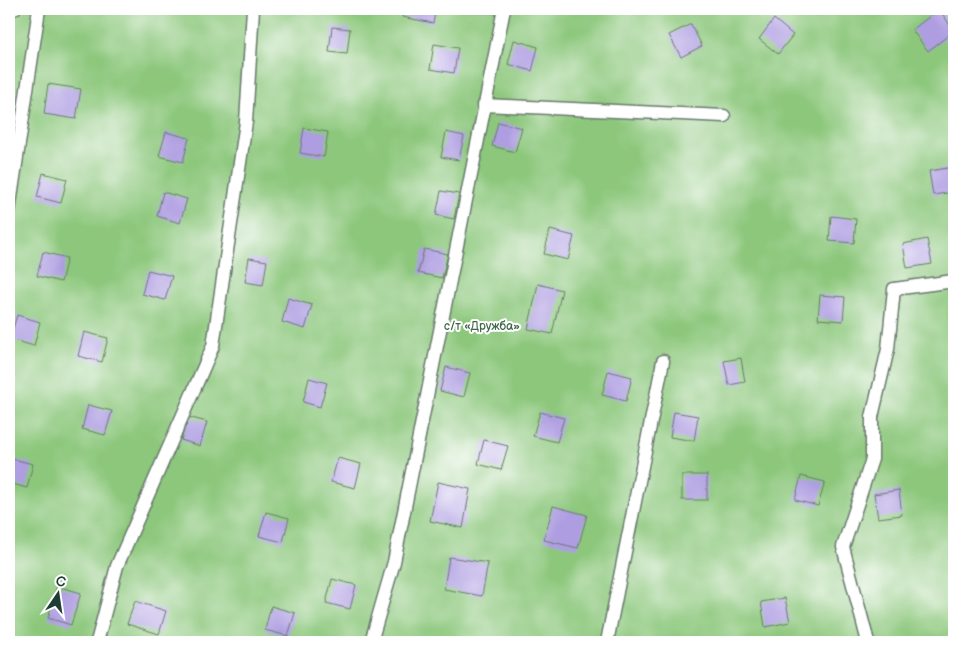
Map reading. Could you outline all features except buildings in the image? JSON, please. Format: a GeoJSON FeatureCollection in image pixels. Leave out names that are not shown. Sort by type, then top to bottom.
{"type":"FeatureCollection","features":[{"type":"Feature","properties":{"kind":"lane"},"geometry":{"type":"LineString","coordinates":[[9,10],[14,9]]}},
{"type":"Feature","properties":{"kind":"lane"},"geometry":{"type":"LineString","coordinates":[[9,211],[39,9]]}},
{"type":"Feature","properties":{"kind":"lane"},"geometry":{"type":"LineString","coordinates":[[97,642],[117,566],[213,346],[246,122],[253,9]]}},
{"type":"Feature","properties":{"kind":"lane"},"geometry":{"type":"LineString","coordinates":[[371,642],[394,562],[504,9]]}},
{"type":"Feature","properties":{"kind":"lane"},"geometry":{"type":"LineString","coordinates":[[484,105],[724,116]]}},
{"type":"Feature","properties":{"kind":"lane"},"geometry":{"type":"LineString","coordinates":[[868,642],[843,547],[872,459],[872,418],[888,349],[894,289],[954,280]]}},
{"type":"Feature","properties":{"kind":"lane"},"geometry":{"type":"LineString","coordinates":[[607,642],[663,361]]}},
{"type":"Feature","properties":{"kind":"green space","name":"с/т «Дружба»"},"geometry":{"type":"Polygon","coordinates":[[[9,9],[954,9],[954,642],[9,642],[9,9]]]}}]}
